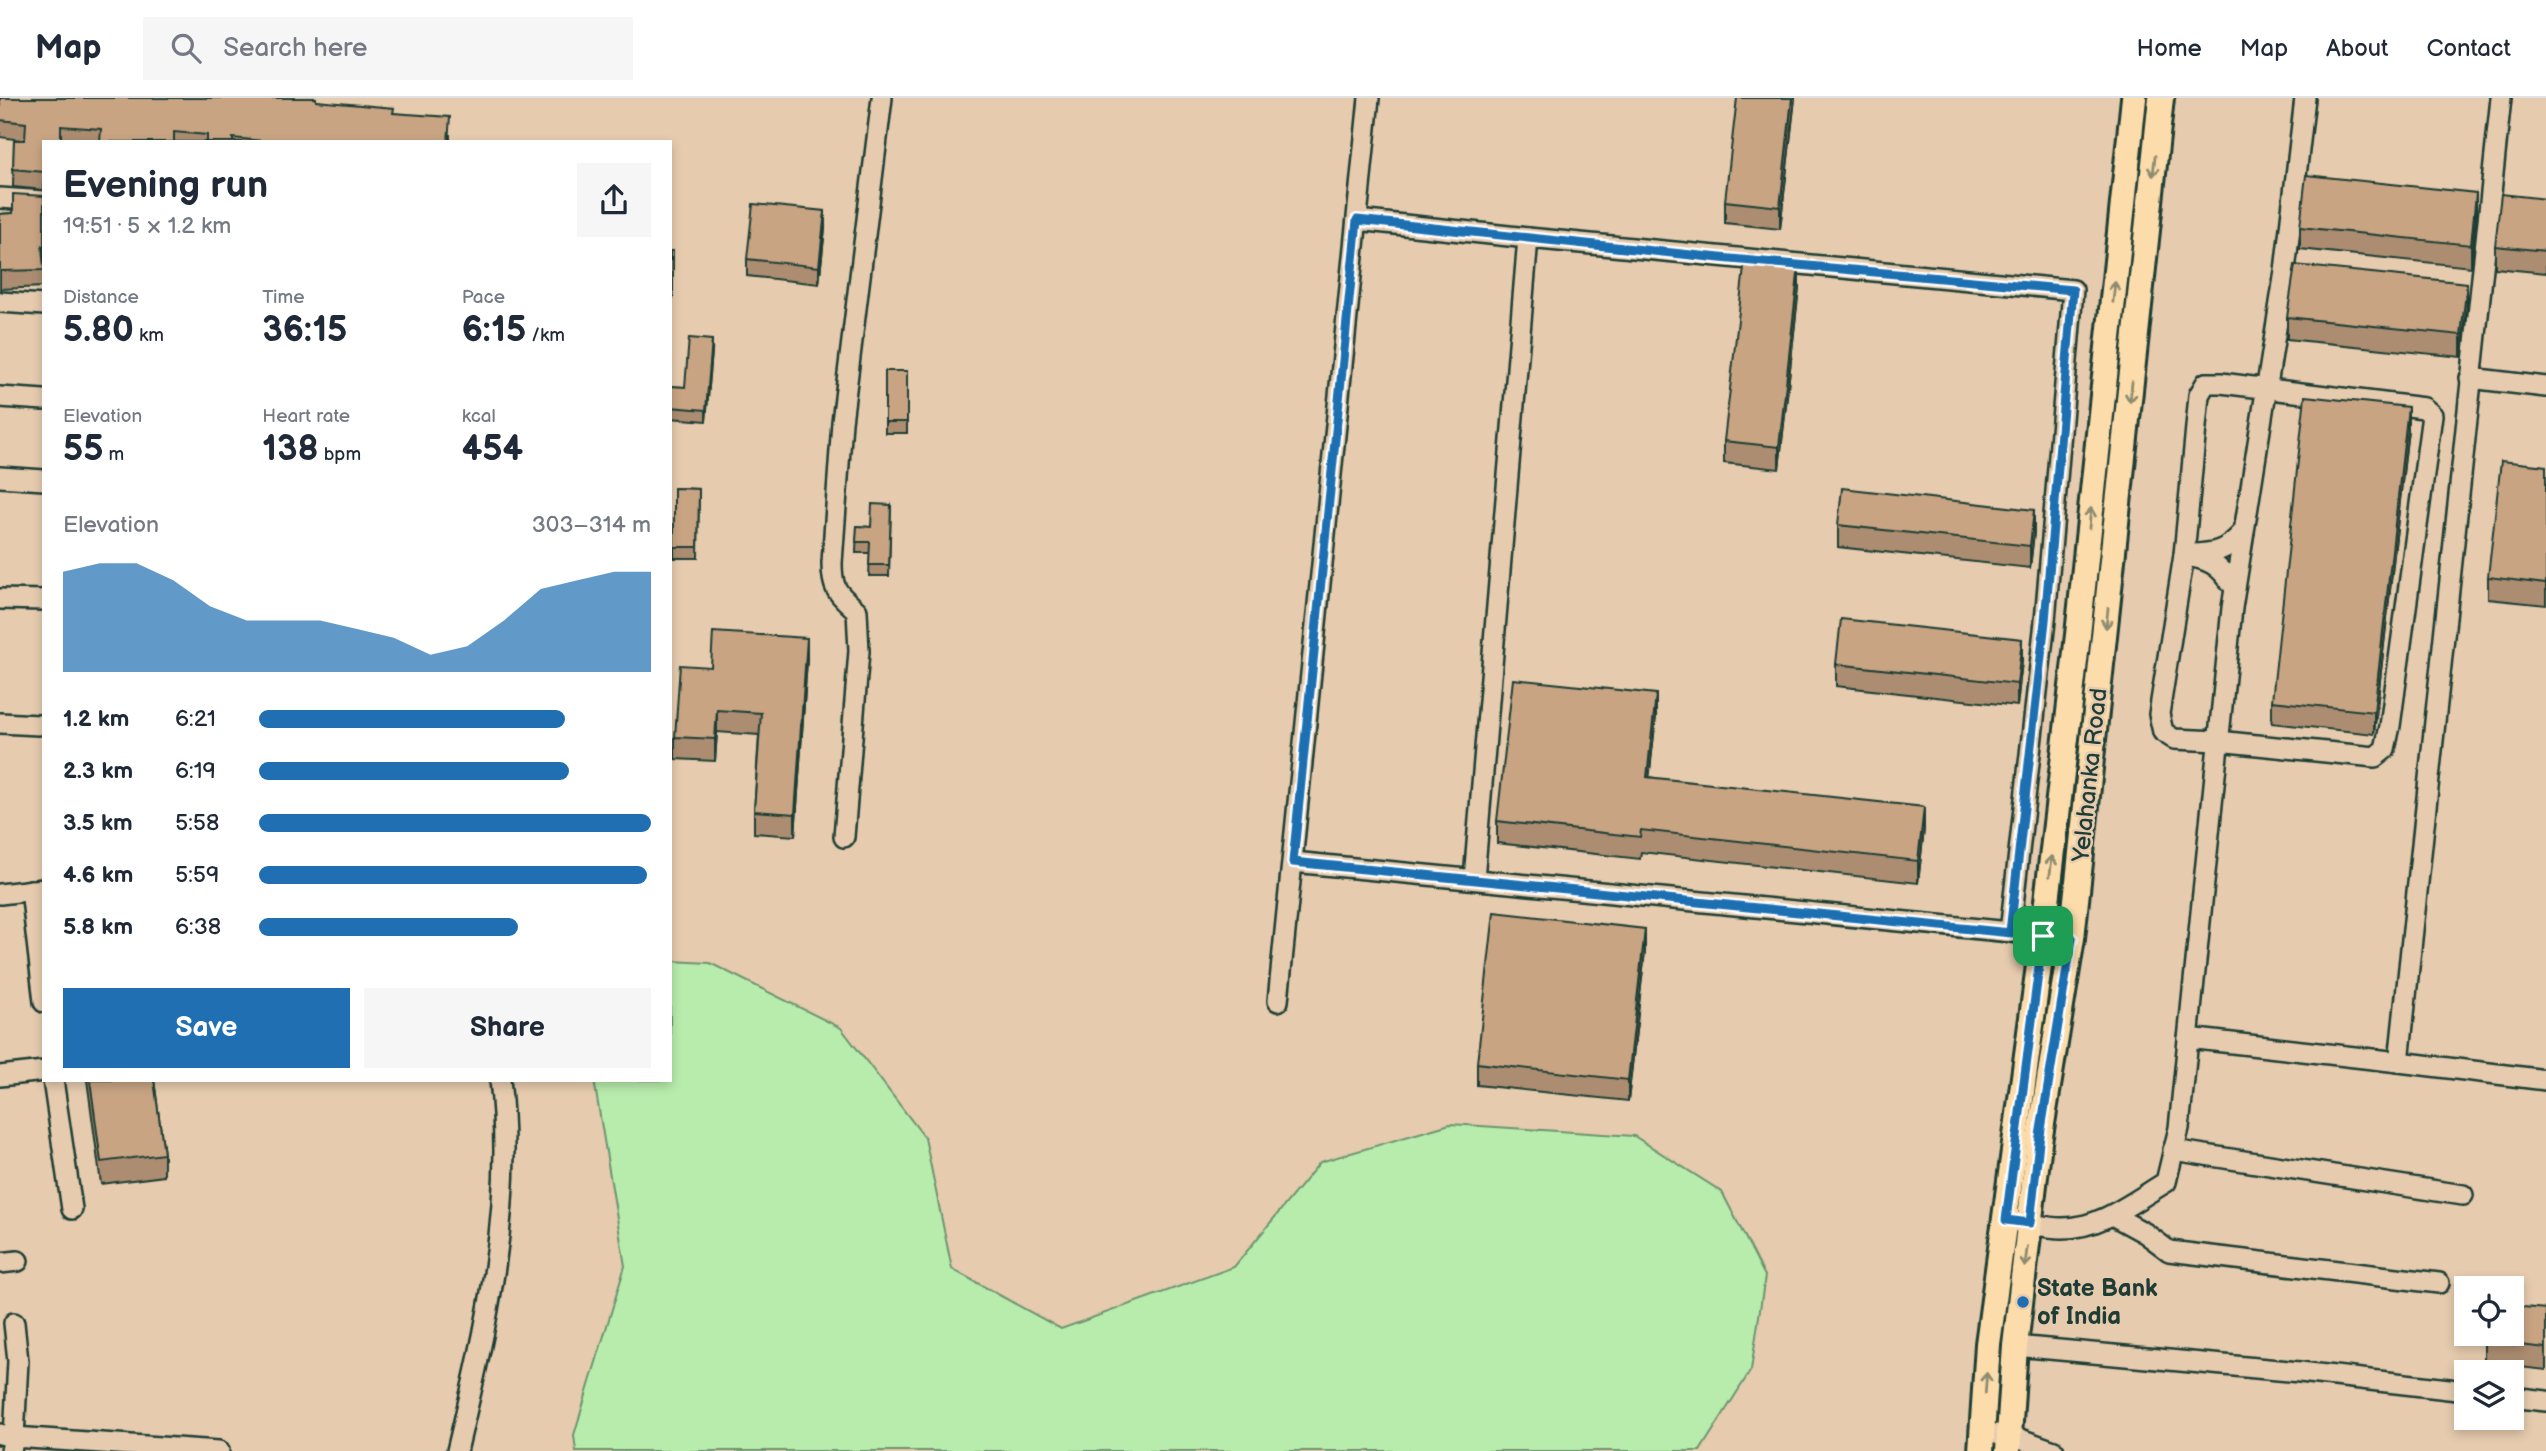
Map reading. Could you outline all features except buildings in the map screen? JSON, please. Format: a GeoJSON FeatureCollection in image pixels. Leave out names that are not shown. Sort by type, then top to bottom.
{"type":"FeatureCollection","features":[{"type":"Feature","properties":{"kind":"main road","name":"Yelahanka Road"},"geometry":{"type":"LineString","coordinates":[[2009,1443],[2018,1222],[2043,936],[2078,635],[2134,98]]}},
{"type":"Feature","properties":{"kind":"main road","name":"Yelahanka Road"},"geometry":{"type":"LineString","coordinates":[[1982,1442],[1988,1344],[2039,1142],[2072,938],[2161,98]]}},
{"type":"Feature","properties":{"kind":"street"},"geometry":{"type":"LineString","coordinates":[[844,837],[859,652],[858,611],[836,592],[832,582],[832,563],[842,422],[882,98]]}},
{"type":"Feature","properties":{"kind":"street"},"geometry":{"type":"LineString","coordinates":[[1278,1001],[1369,98]]}},
{"type":"Feature","properties":{"kind":"street"},"geometry":{"type":"LineString","coordinates":[[2018,1222],[2063,1229],[2086,1226],[2112,1215],[2165,1182],[2174,1150],[2179,1128],[2235,588],[2285,271],[2305,98]]}},
{"type":"Feature","properties":{"kind":"street"},"geometry":{"type":"LineString","coordinates":[[2399,1062],[2501,98]]}},
{"type":"Feature","properties":{"kind":"street"},"geometry":{"type":"LineString","coordinates":[[0,198],[42,201]]}},
{"type":"Feature","properties":{"kind":"street"},"geometry":{"type":"LineString","coordinates":[[1357,220],[1720,258],[2073,290],[2045,621],[2010,932]]}},
{"type":"Feature","properties":{"kind":"street"},"geometry":{"type":"LineString","coordinates":[[1474,879],[1528,237]]}},
{"type":"Feature","properties":{"kind":"street"},"geometry":{"type":"LineString","coordinates":[[0,302],[42,305]]}},
{"type":"Feature","properties":{"kind":"street"},"geometry":{"type":"LineString","coordinates":[[2470,378],[2546,387]]}},
{"type":"Feature","properties":{"kind":"street"},"geometry":{"type":"LineString","coordinates":[[2206,383],[2424,408],[2432,415],[2390,726],[2385,749],[2375,757],[2174,739],[2163,732],[2159,714],[2184,555],[2199,395],[2206,383]]}},
{"type":"Feature","properties":{"kind":"street"},"geometry":{"type":"LineString","coordinates":[[0,397],[42,400]]}},
{"type":"Feature","properties":{"kind":"street"},"geometry":{"type":"LineString","coordinates":[[0,477],[42,480]]}},
{"type":"Feature","properties":{"kind":"street"},"geometry":{"type":"LineString","coordinates":[[2184,555],[2211,554],[2231,547],[2244,531]]}},
{"type":"Feature","properties":{"kind":"street"},"geometry":{"type":"LineString","coordinates":[[2184,555],[2203,559],[2221,569],[2235,588]]}},
{"type":"Feature","properties":{"kind":"street"},"geometry":{"type":"LineString","coordinates":[[0,599],[42,600]]}},
{"type":"Feature","properties":{"kind":"street"},"geometry":{"type":"LineString","coordinates":[[0,723],[38,725]]}},
{"type":"Feature","properties":{"kind":"street"},"geometry":{"type":"LineString","coordinates":[[1293,862],[2072,938]]}},
{"type":"Feature","properties":{"kind":"street"},"geometry":{"type":"LineString","coordinates":[[0,894],[37,889],[42,970]]}},
{"type":"Feature","properties":{"kind":"street"},"geometry":{"type":"LineString","coordinates":[[2188,1038],[2546,1080]]}},
{"type":"Feature","properties":{"kind":"street"},"geometry":{"type":"LineString","coordinates":[[0,1076],[42,1070]]}},
{"type":"Feature","properties":{"kind":"street"},"geometry":{"type":"LineString","coordinates":[[53,1082],[72,1209]]}},
{"type":"Feature","properties":{"kind":"street"},"geometry":{"type":"LineString","coordinates":[[457,1451],[483,1342],[505,1186],[504,1111],[500,1082]]}},
{"type":"Feature","properties":{"kind":"street"},"geometry":{"type":"LineString","coordinates":[[2174,1150],[2463,1195]]}},
{"type":"Feature","properties":{"kind":"street"},"geometry":{"type":"LineString","coordinates":[[2112,1215],[2145,1233],[2169,1251],[2439,1283]]}},
{"type":"Feature","properties":{"kind":"street"},"geometry":{"type":"LineString","coordinates":[[14,1324],[18,1361],[8,1441],[219,1451]]}},
{"type":"Feature","properties":{"kind":"street"},"geometry":{"type":"LineString","coordinates":[[2015,1346],[2300,1372],[2454,1390]]}},
{"type":"Feature","properties":{"kind":"street"},"geometry":{"type":"LineString","coordinates":[[2524,1398],[2546,1401]]}},
{"type":"Feature","properties":{"kind":"street"},"geometry":{"type":"LineString","coordinates":[[1982,1442],[2009,1443],[2054,1451]]}},
{"type":"Feature","properties":{"kind":"green space"},"geometry":{"type":"Polygon","coordinates":[[[672,961],[710,963],[841,1028],[925,1138],[952,1269],[1061,1329],[1234,1267],[1320,1162],[1450,1124],[1634,1136],[1722,1192],[1765,1276],[1751,1370],[1700,1451],[576,1451],[574,1435],[625,1266],[594,1082],[672,1082],[672,961]]]}},
{"type":"Feature","properties":{"kind":"place","name":"State Bank of India"},"geometry":{"type":"Point","coordinates":[2023,1302]}},
{"type":"Feature","properties":{"kind":"route"},"geometry":{"type":"LineString","coordinates":[[2043,936],[1293,862],[1357,220],[1720,258],[2073,290],[2045,621],[2010,932],[2043,936],[2006,1220],[2030,1223],[2039,1142],[2072,938],[2043,936]]}}]}
